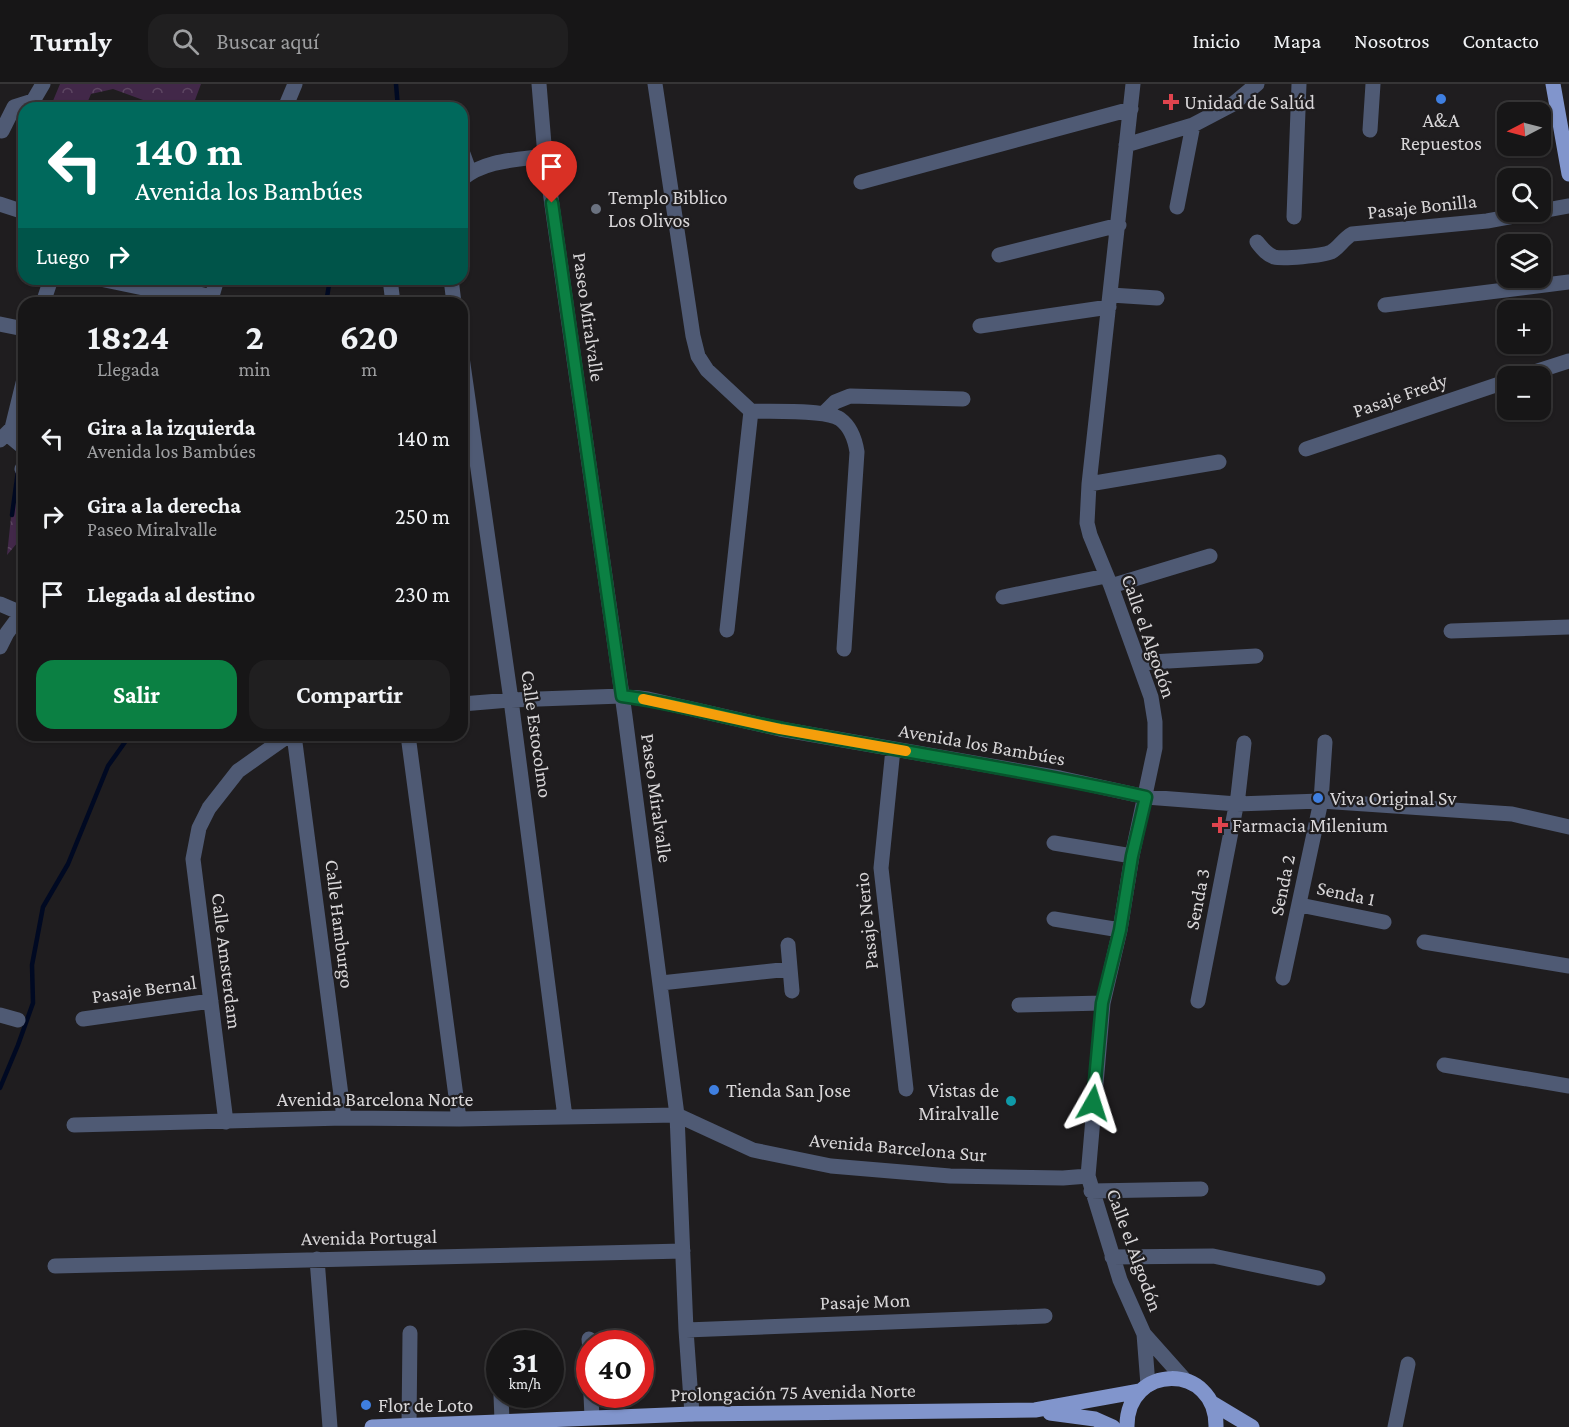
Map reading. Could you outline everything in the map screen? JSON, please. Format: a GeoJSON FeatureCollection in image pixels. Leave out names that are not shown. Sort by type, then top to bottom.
{"type":"FeatureCollection","features":[{"type":"Feature","properties":{"kind":"main road"},"geometry":{"type":"LineString","coordinates":[[1553,84],[1569,174]]}},
{"type":"Feature","properties":{"kind":"main road","name":"Prolongación 75 Avenida Norte"},"geometry":{"type":"LineString","coordinates":[[1035,1410],[1144,1388],[1162,1379],[1185,1380]]}},
{"type":"Feature","properties":{"kind":"main road"},"geometry":{"type":"LineString","coordinates":[[1185,1380],[1196,1385],[1212,1403],[1216,1427]]}},
{"type":"Feature","properties":{"kind":"main road"},"geometry":{"type":"LineString","coordinates":[[1127,1427],[1132,1401],[1144,1388]]}},
{"type":"Feature","properties":{"kind":"main road"},"geometry":{"type":"LineString","coordinates":[[1212,1403],[1252,1427]]}},
{"type":"Feature","properties":{"kind":"main road","name":"Prolongación 75 Avenida Norte"},"geometry":{"type":"LineString","coordinates":[[372,1427],[692,1414],[1035,1410],[1095,1419],[1113,1427]]}},
{"type":"Feature","properties":{"kind":"street"},"geometry":{"type":"LineString","coordinates":[[30,102],[43,84]]}},
{"type":"Feature","properties":{"kind":"street"},"geometry":{"type":"LineString","coordinates":[[288,102],[295,84]]}},
{"type":"Feature","properties":{"kind":"street","name":"Paseo Miralvalle"},"geometry":{"type":"LineString","coordinates":[[538,84],[545,156],[622,696],[677,1115],[692,1414]]}},
{"type":"Feature","properties":{"kind":"street"},"geometry":{"type":"LineString","coordinates":[[655,84],[691,325],[698,356],[707,370],[751,411],[824,413],[839,418],[849,428],[854,439],[857,452],[844,649]]}},
{"type":"Feature","properties":{"kind":"street","name":"Calle el Algodón"},"geometry":{"type":"LineString","coordinates":[[1133,84],[1089,484],[1087,523],[1151,697],[1155,722],[1155,748],[1132,856],[1120,930],[1102,1003],[1089,1184],[1112,1257],[1144,1334],[1185,1380]]}},
{"type":"Feature","properties":{"kind":"street"},"geometry":{"type":"LineString","coordinates":[[1126,145],[1193,125],[1233,104],[1257,84]]}},
{"type":"Feature","properties":{"kind":"street"},"geometry":{"type":"LineString","coordinates":[[1294,217],[1299,84]]}},
{"type":"Feature","properties":{"kind":"street"},"geometry":{"type":"LineString","coordinates":[[1370,130],[1373,84]]}},
{"type":"Feature","properties":{"kind":"street"},"geometry":{"type":"LineString","coordinates":[[2,131],[14,108],[18,107]]}},
{"type":"Feature","properties":{"kind":"street"},"geometry":{"type":"LineString","coordinates":[[861,182],[1131,109]]}},
{"type":"Feature","properties":{"kind":"street"},"geometry":{"type":"LineString","coordinates":[[1177,207],[1193,125]]}},
{"type":"Feature","properties":{"kind":"street"},"geometry":{"type":"LineString","coordinates":[[468,175],[494,163],[545,156]]}},
{"type":"Feature","properties":{"kind":"street"},"geometry":{"type":"LineString","coordinates":[[0,204],[18,210]]}},
{"type":"Feature","properties":{"kind":"street","name":"Pasaje Bonilla"},"geometry":{"type":"LineString","coordinates":[[1257,242],[1265,253],[1276,257],[1324,254],[1337,248],[1345,238],[1352,234],[1487,220],[1569,206]]}},
{"type":"Feature","properties":{"kind":"street"},"geometry":{"type":"LineString","coordinates":[[999,255],[1119,225]]}},
{"type":"Feature","properties":{"kind":"street"},"geometry":{"type":"LineString","coordinates":[[1385,305],[1569,282]]}},
{"type":"Feature","properties":{"kind":"street"},"geometry":{"type":"LineString","coordinates":[[129,285],[172,294],[182,290],[202,297]]}},
{"type":"Feature","properties":{"kind":"street"},"geometry":{"type":"LineString","coordinates":[[980,326],[1110,301],[1157,298]]}},
{"type":"Feature","properties":{"kind":"street"},"geometry":{"type":"LineString","coordinates":[[0,324],[18,328]]}},
{"type":"Feature","properties":{"kind":"street"},"geometry":{"type":"LineString","coordinates":[[1551,367],[1569,361]]}},
{"type":"Feature","properties":{"kind":"street","name":"Pasaje Fredy"},"geometry":{"type":"LineString","coordinates":[[1306,449],[1497,385]]}},
{"type":"Feature","properties":{"kind":"street"},"geometry":{"type":"LineString","coordinates":[[824,413],[835,402],[850,396],[963,399]]}},
{"type":"Feature","properties":{"kind":"street","name":"Calle Estocolmo"},"geometry":{"type":"LineString","coordinates":[[468,399],[511,700],[565,1117]]}},
{"type":"Feature","properties":{"kind":"street"},"geometry":{"type":"LineString","coordinates":[[18,406],[12,428],[4,437],[18,445]]}},
{"type":"Feature","properties":{"kind":"street"},"geometry":{"type":"LineString","coordinates":[[727,630],[751,411]]}},
{"type":"Feature","properties":{"kind":"street"},"geometry":{"type":"LineString","coordinates":[[1089,484],[1219,462]]}},
{"type":"Feature","properties":{"kind":"street"},"geometry":{"type":"LineString","coordinates":[[1003,597],[1109,581],[1210,556]]}},
{"type":"Feature","properties":{"kind":"street"},"geometry":{"type":"LineString","coordinates":[[0,604],[18,609]]}},
{"type":"Feature","properties":{"kind":"street"},"geometry":{"type":"LineString","coordinates":[[0,647],[18,618]]}},
{"type":"Feature","properties":{"kind":"street"},"geometry":{"type":"LineString","coordinates":[[1451,632],[1569,627]]}},
{"type":"Feature","properties":{"kind":"street"},"geometry":{"type":"LineString","coordinates":[[1140,664],[1256,656]]}},
{"type":"Feature","properties":{"kind":"street","name":"Avenida los Bambúes"},"geometry":{"type":"LineString","coordinates":[[468,704],[622,696],[648,699],[780,729],[1060,778],[1146,797],[1237,804],[1321,801],[1512,814],[1569,827]]}},
{"type":"Feature","properties":{"kind":"street","name":"Calle Amsterdam"},"geometry":{"type":"LineString","coordinates":[[226,1122],[193,859],[198,828],[209,808],[238,771],[280,741]]}},
{"type":"Feature","properties":{"kind":"street","name":"Calle Hamburgo"},"geometry":{"type":"LineString","coordinates":[[295,741],[344,1118]]}},
{"type":"Feature","properties":{"kind":"street"},"geometry":{"type":"LineString","coordinates":[[409,741],[459,1119]]}},
{"type":"Feature","properties":{"kind":"street","name":"Senda 2"},"geometry":{"type":"LineString","coordinates":[[1283,978],[1321,801],[1325,742]]}},
{"type":"Feature","properties":{"kind":"street","name":"Senda 3"},"geometry":{"type":"LineString","coordinates":[[1198,1001],[1237,804],[1244,743]]}},
{"type":"Feature","properties":{"kind":"street","name":"Pasaje Nerio"},"geometry":{"type":"LineString","coordinates":[[893,749],[881,868],[906,1089]]}},
{"type":"Feature","properties":{"kind":"street"},"geometry":{"type":"LineString","coordinates":[[1054,843],[1132,856]]}},
{"type":"Feature","properties":{"kind":"street","name":"Senda 1"},"geometry":{"type":"LineString","coordinates":[[1300,905],[1384,922]]}},
{"type":"Feature","properties":{"kind":"street"},"geometry":{"type":"LineString","coordinates":[[1054,919],[1120,930]]}},
{"type":"Feature","properties":{"kind":"street"},"geometry":{"type":"LineString","coordinates":[[1424,942],[1569,966]]}},
{"type":"Feature","properties":{"kind":"street"},"geometry":{"type":"LineString","coordinates":[[788,945],[792,991]]}},
{"type":"Feature","properties":{"kind":"street"},"geometry":{"type":"LineString","coordinates":[[661,983],[790,969]]}},
{"type":"Feature","properties":{"kind":"street","name":"Pasaje Bernal"},"geometry":{"type":"LineString","coordinates":[[83,1019],[211,1001]]}},
{"type":"Feature","properties":{"kind":"street"},"geometry":{"type":"LineString","coordinates":[[1019,1005],[1102,1003]]}},
{"type":"Feature","properties":{"kind":"street"},"geometry":{"type":"LineString","coordinates":[[0,1015],[18,1020]]}},
{"type":"Feature","properties":{"kind":"street"},"geometry":{"type":"LineString","coordinates":[[1444,1065],[1569,1086]]}},
{"type":"Feature","properties":{"kind":"street","name":"Avenida Barcelona Norte"},"geometry":{"type":"LineString","coordinates":[[74,1125],[344,1118],[459,1119],[677,1115]]}},
{"type":"Feature","properties":{"kind":"street","name":"Avenida Barcelona Sur"},"geometry":{"type":"LineString","coordinates":[[677,1115],[753,1150],[831,1166],[950,1176],[1063,1178],[1089,1184],[1201,1189]]}},
{"type":"Feature","properties":{"kind":"street","name":"Avenida Portugal"},"geometry":{"type":"LineString","coordinates":[[55,1266],[683,1251]]}},
{"type":"Feature","properties":{"kind":"street"},"geometry":{"type":"LineString","coordinates":[[1112,1257],[1213,1256],[1318,1278]]}},
{"type":"Feature","properties":{"kind":"street"},"geometry":{"type":"LineString","coordinates":[[317,1259],[330,1427]]}},
{"type":"Feature","properties":{"kind":"street","name":"Pasaje Mon"},"geometry":{"type":"LineString","coordinates":[[686,1330],[1045,1316]]}},
{"type":"Feature","properties":{"kind":"street"},"geometry":{"type":"LineString","coordinates":[[409,1425],[410,1333]]}},
{"type":"Feature","properties":{"kind":"street","name":"Calle el Algodón"},"geometry":{"type":"LineString","coordinates":[[1144,1334],[1144,1388]]}},
{"type":"Feature","properties":{"kind":"street"},"geometry":{"type":"LineString","coordinates":[[1395,1427],[1408,1364]]}},
{"type":"Feature","properties":{"kind":"street"},"geometry":{"type":"LineString","coordinates":[[507,1408],[514,1423]]}},
{"type":"Feature","properties":{"kind":"street"},"geometry":{"type":"LineString","coordinates":[[592,1408],[592,1417]]}},
{"type":"Feature","properties":{"kind":"path"},"geometry":{"type":"LineString","coordinates":[[16,501],[18,483]]}},
{"type":"Feature","properties":{"kind":"green space"},"geometry":{"type":"Polygon","coordinates":[[[60,84],[201,84],[194,102],[149,102],[113,89],[91,94],[88,102],[52,102],[60,84]]]}},
{"type":"Feature","properties":{"kind":"green space"},"geometry":{"type":"Polygon","coordinates":[[[16,470],[18,472],[18,542],[7,555],[16,470]]]}},
{"type":"Feature","properties":{"kind":"waterway"},"geometry":{"type":"LineString","coordinates":[[396,84],[398,102]]}},
{"type":"Feature","properties":{"kind":"waterway"},"geometry":{"type":"LineString","coordinates":[[327,297],[329,285]]}},
{"type":"Feature","properties":{"kind":"waterway"},"geometry":{"type":"LineString","coordinates":[[12,515],[18,471]]}},
{"type":"Feature","properties":{"kind":"waterway"},"geometry":{"type":"LineString","coordinates":[[0,1088],[33,1003],[32,965],[43,907],[68,864],[108,766],[126,741]]}},
{"type":"Feature","properties":{"kind":"slow traffic"},"geometry":{"type":"LineString","coordinates":[[643,699],[780,729],[906,751]]}},
{"type":"Feature","properties":{"kind":"place","name":"A&A Repuestos"},"geometry":{"type":"Point","coordinates":[1441,99]}},
{"type":"Feature","properties":{"kind":"place","name":"Unidad de Salúd"},"geometry":{"type":"Point","coordinates":[1171,102]}},
{"type":"Feature","properties":{"kind":"place","name":"Templo Biblico Los Olivos"},"geometry":{"type":"Point","coordinates":[596,209]}},
{"type":"Feature","properties":{"kind":"place","name":"Viva Original Sv"},"geometry":{"type":"Point","coordinates":[1318,798]}},
{"type":"Feature","properties":{"kind":"place","name":"Farmacia Milenium"},"geometry":{"type":"Point","coordinates":[1220,825]}},
{"type":"Feature","properties":{"kind":"place","name":"Tienda San Jose"},"geometry":{"type":"Point","coordinates":[714,1090]}},
{"type":"Feature","properties":{"kind":"place","name":"Vistas de Miralvalle"},"geometry":{"type":"Point","coordinates":[1011,1101]}},
{"type":"Feature","properties":{"kind":"place","name":"Flor de Loto"},"geometry":{"type":"Point","coordinates":[366,1405]}},
{"type":"Feature","properties":{"kind":"route"},"geometry":{"type":"LineString","coordinates":[[552,203],[622,696],[648,699],[780,729],[1060,778],[1146,797],[1132,856],[1120,930],[1102,1003],[1093,1103]]}}]}
